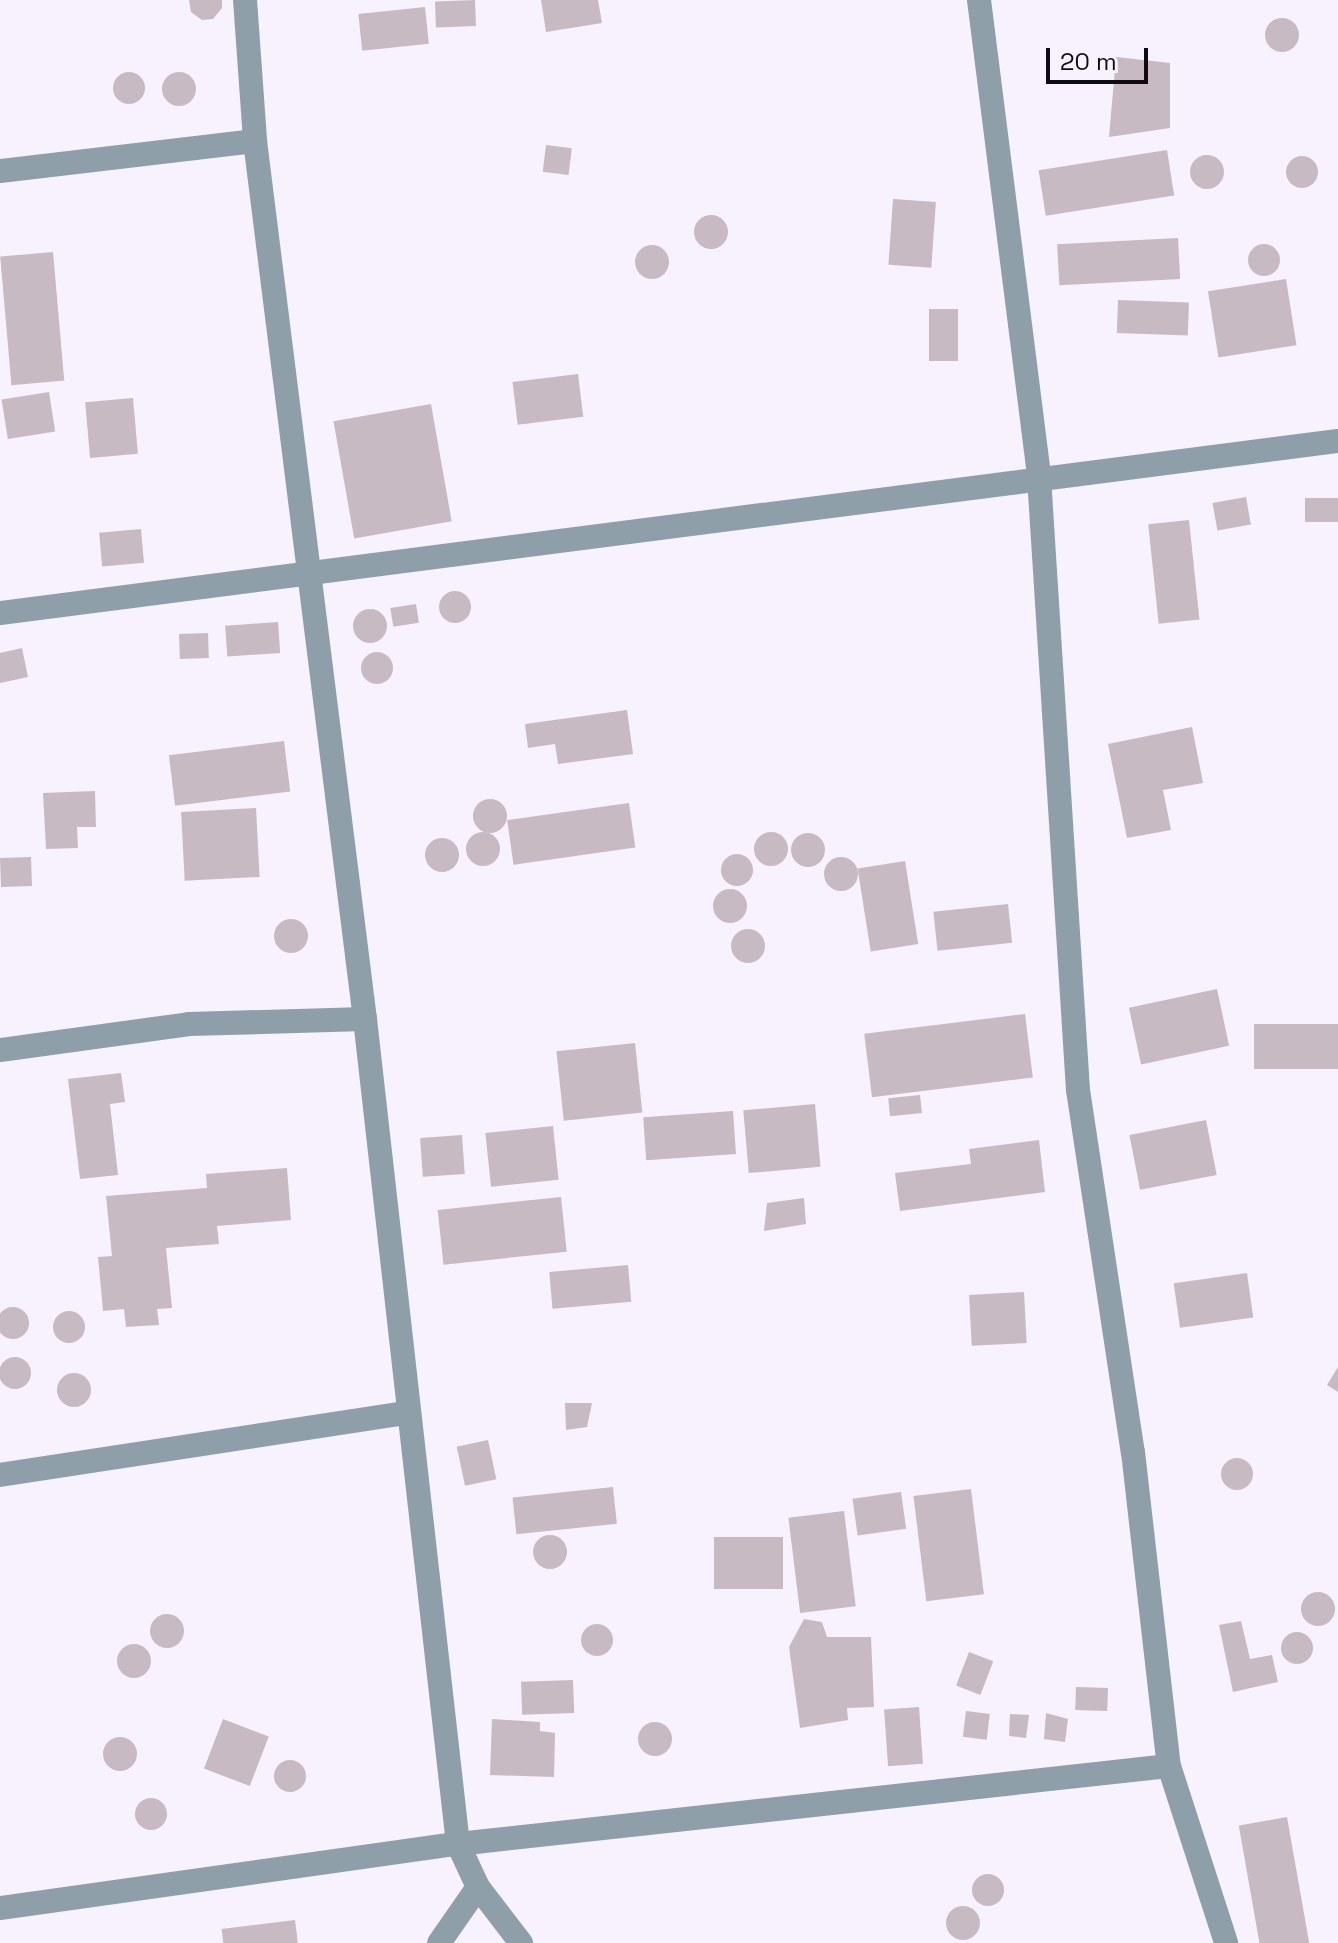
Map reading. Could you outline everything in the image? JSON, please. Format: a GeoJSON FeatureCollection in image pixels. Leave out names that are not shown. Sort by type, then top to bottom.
{"type":"FeatureCollection","features":[{"type":"Feature","properties":{"kind":"street"},"geometry":{"type":"LineString","coordinates":[[245,0],[255,141],[365,1019],[406,1413],[458,1844],[478,1887],[521,1943]]}},
{"type":"Feature","properties":{"kind":"street"},"geometry":{"type":"LineString","coordinates":[[979,0],[1039,477],[1078,1090],[1133,1452],[1169,1766],[1226,1943]]}},
{"type":"Feature","properties":{"kind":"street"},"geometry":{"type":"LineString","coordinates":[[0,171],[255,141]]}},
{"type":"Feature","properties":{"kind":"street"},"geometry":{"type":"LineString","coordinates":[[0,613],[309,575],[1039,477],[1338,441]]}},
{"type":"Feature","properties":{"kind":"street"},"geometry":{"type":"LineString","coordinates":[[0,1050],[189,1024],[365,1019]]}},
{"type":"Feature","properties":{"kind":"street"},"geometry":{"type":"LineString","coordinates":[[0,1475],[406,1413]]}},
{"type":"Feature","properties":{"kind":"street"},"geometry":{"type":"LineString","coordinates":[[0,1908],[458,1844],[1169,1766]]}},
{"type":"Feature","properties":{"kind":"street"},"geometry":{"type":"LineString","coordinates":[[439,1943],[478,1887]]}},
{"type":"Feature","properties":{"kind":"building"},"geometry":{"type":"Polygon","coordinates":[[[189,0],[222,0],[222,8],[213,19],[202,20],[191,12],[189,0]]]}},
{"type":"Feature","properties":{"kind":"building"},"geometry":{"type":"Polygon","coordinates":[[[475,0],[476,26],[436,27],[435,1],[475,0]]]}},
{"type":"Feature","properties":{"kind":"building"},"geometry":{"type":"Polygon","coordinates":[[[541,0],[598,0],[602,23],[546,32],[541,0]]]}},
{"type":"Feature","properties":{"kind":"building"},"geometry":{"type":"Polygon","coordinates":[[[425,7],[429,44],[362,51],[358,14],[425,7]]]}},
{"type":"Feature","properties":{"kind":"building"},"geometry":{"type":"Polygon","coordinates":[[[1282,18],[1294,23],[1299,35],[1294,47],[1282,52],[1270,47],[1265,35],[1270,23],[1282,18]]]}},
{"type":"Feature","properties":{"kind":"building"},"geometry":{"type":"Polygon","coordinates":[[[1116,57],[1170,63],[1170,128],[1109,137],[1116,57]]]}},
{"type":"Feature","properties":{"kind":"building"},"geometry":{"type":"Polygon","coordinates":[[[129,72],[141,76],[145,88],[141,100],[129,104],[117,100],[113,88],[117,76],[129,72]]]}},
{"type":"Feature","properties":{"kind":"building"},"geometry":{"type":"Polygon","coordinates":[[[179,72],[191,77],[196,89],[191,101],[179,106],[167,101],[162,89],[167,77],[179,72]]]}},
{"type":"Feature","properties":{"kind":"building"},"geometry":{"type":"Polygon","coordinates":[[[546,145],[572,148],[569,175],[543,172],[546,145]]]}},
{"type":"Feature","properties":{"kind":"building"},"geometry":{"type":"Polygon","coordinates":[[[1167,150],[1174,195],[1046,216],[1039,170],[1167,150]]]}},
{"type":"Feature","properties":{"kind":"building"},"geometry":{"type":"Polygon","coordinates":[[[1207,155],[1219,160],[1224,172],[1219,184],[1207,189],[1195,184],[1190,172],[1195,160],[1207,155]]]}},
{"type":"Feature","properties":{"kind":"building"},"geometry":{"type":"Polygon","coordinates":[[[1302,156],[1314,160],[1318,172],[1314,184],[1302,188],[1290,184],[1286,172],[1290,160],[1302,156]]]}},
{"type":"Feature","properties":{"kind":"building"},"geometry":{"type":"Polygon","coordinates":[[[893,199],[936,202],[931,268],[888,265],[893,199]]]}},
{"type":"Feature","properties":{"kind":"building"},"geometry":{"type":"Polygon","coordinates":[[[711,215],[723,220],[728,232],[723,244],[711,249],[699,244],[694,232],[699,220],[711,215]]]}},
{"type":"Feature","properties":{"kind":"building"},"geometry":{"type":"Polygon","coordinates":[[[1178,238],[1180,279],[1059,285],[1057,244],[1178,238]]]}},
{"type":"Feature","properties":{"kind":"building"},"geometry":{"type":"Polygon","coordinates":[[[1264,244],[1276,248],[1280,260],[1276,272],[1264,276],[1252,272],[1248,260],[1252,248],[1264,244]]]}},
{"type":"Feature","properties":{"kind":"building"},"geometry":{"type":"Polygon","coordinates":[[[652,245],[664,250],[669,262],[664,274],[652,279],[640,274],[635,262],[640,250],[652,245]]]}},
{"type":"Feature","properties":{"kind":"building"},"geometry":{"type":"Polygon","coordinates":[[[53,252],[64,381],[11,385],[0,257],[53,252]]]}},
{"type":"Feature","properties":{"kind":"building"},"geometry":{"type":"Polygon","coordinates":[[[1286,279],[1296,345],[1218,358],[1208,291],[1286,279]]]}},
{"type":"Feature","properties":{"kind":"building"},"geometry":{"type":"Polygon","coordinates":[[[1118,300],[1189,302],[1188,335],[1117,333],[1118,300]]]}},
{"type":"Feature","properties":{"kind":"building"},"geometry":{"type":"Polygon","coordinates":[[[929,309],[958,309],[958,361],[929,361],[929,309]]]}},
{"type":"Feature","properties":{"kind":"building"},"geometry":{"type":"Polygon","coordinates":[[[578,374],[583,417],[518,425],[512,382],[578,374]]]}},
{"type":"Feature","properties":{"kind":"building"},"geometry":{"type":"Polygon","coordinates":[[[49,392],[55,432],[8,439],[2,400],[49,392]]]}},
{"type":"Feature","properties":{"kind":"building"},"geometry":{"type":"Polygon","coordinates":[[[133,398],[138,454],[90,458],[85,402],[133,398]]]}},
{"type":"Feature","properties":{"kind":"building"},"geometry":{"type":"Polygon","coordinates":[[[431,404],[452,521],[354,538],[334,421],[431,404]]]}},
{"type":"Feature","properties":{"kind":"building"},"geometry":{"type":"Polygon","coordinates":[[[1246,497],[1251,525],[1217,530],[1213,503],[1246,497]]]}},
{"type":"Feature","properties":{"kind":"building"},"geometry":{"type":"Polygon","coordinates":[[[1305,498],[1338,498],[1338,522],[1305,522],[1305,498]]]}},
{"type":"Feature","properties":{"kind":"building"},"geometry":{"type":"Polygon","coordinates":[[[1189,520],[1199,619],[1159,624],[1148,524],[1189,520]]]}},
{"type":"Feature","properties":{"kind":"building"},"geometry":{"type":"Polygon","coordinates":[[[141,529],[144,563],[102,567],[99,533],[141,529]]]}},
{"type":"Feature","properties":{"kind":"building"},"geometry":{"type":"Polygon","coordinates":[[[455,591],[467,595],[471,607],[467,619],[455,623],[443,619],[439,607],[443,595],[455,591]]]}},
{"type":"Feature","properties":{"kind":"building"},"geometry":{"type":"Polygon","coordinates":[[[416,604],[419,623],[393,627],[390,608],[416,604]]]}},
{"type":"Feature","properties":{"kind":"building"},"geometry":{"type":"Polygon","coordinates":[[[370,609],[382,614],[387,626],[382,638],[370,643],[358,638],[353,626],[358,614],[370,609]]]}},
{"type":"Feature","properties":{"kind":"building"},"geometry":{"type":"Polygon","coordinates":[[[278,622],[280,653],[227,657],[225,626],[278,622]]]}},
{"type":"Feature","properties":{"kind":"building"},"geometry":{"type":"Polygon","coordinates":[[[208,633],[209,658],[180,659],[179,634],[208,633]]]}},
{"type":"Feature","properties":{"kind":"building"},"geometry":{"type":"Polygon","coordinates":[[[22,648],[28,677],[0,683],[0,653],[22,648]]]}},
{"type":"Feature","properties":{"kind":"building"},"geometry":{"type":"Polygon","coordinates":[[[377,652],[389,656],[393,668],[389,680],[377,684],[365,680],[361,668],[365,656],[377,652]]]}},
{"type":"Feature","properties":{"kind":"building"},"geometry":{"type":"Polygon","coordinates":[[[627,710],[633,754],[558,764],[555,744],[528,748],[525,724],[627,710]]]}},
{"type":"Feature","properties":{"kind":"building"},"geometry":{"type":"Polygon","coordinates":[[[1192,727],[1203,783],[1163,790],[1171,830],[1127,838],[1108,744],[1192,727]]]}},
{"type":"Feature","properties":{"kind":"building"},"geometry":{"type":"Polygon","coordinates":[[[284,741],[290,792],[175,806],[169,755],[284,741]]]}},
{"type":"Feature","properties":{"kind":"building"},"geometry":{"type":"Polygon","coordinates":[[[95,791],[96,827],[77,827],[78,848],[46,849],[43,793],[95,791]]]}},
{"type":"Feature","properties":{"kind":"building"},"geometry":{"type":"Polygon","coordinates":[[[490,799],[502,804],[507,816],[502,828],[490,833],[478,828],[473,816],[478,804],[490,799]]]}},
{"type":"Feature","properties":{"kind":"building"},"geometry":{"type":"Polygon","coordinates":[[[629,803],[635,848],[513,865],[507,820],[629,803]]]}},
{"type":"Feature","properties":{"kind":"building"},"geometry":{"type":"Polygon","coordinates":[[[256,808],[260,877],[185,881],[181,812],[256,808]]]}},
{"type":"Feature","properties":{"kind":"building"},"geometry":{"type":"Polygon","coordinates":[[[483,832],[495,837],[500,849],[495,861],[483,866],[471,861],[466,849],[471,837],[483,832]]]}},
{"type":"Feature","properties":{"kind":"building"},"geometry":{"type":"Polygon","coordinates":[[[771,832],[783,837],[788,849],[783,861],[771,866],[759,861],[754,849],[759,837],[771,832]]]}},
{"type":"Feature","properties":{"kind":"building"},"geometry":{"type":"Polygon","coordinates":[[[808,833],[820,838],[825,850],[820,862],[808,867],[796,862],[791,850],[796,838],[808,833]]]}},
{"type":"Feature","properties":{"kind":"building"},"geometry":{"type":"Polygon","coordinates":[[[442,838],[454,843],[459,855],[454,867],[442,872],[430,867],[425,855],[430,843],[442,838]]]}},
{"type":"Feature","properties":{"kind":"building"},"geometry":{"type":"Polygon","coordinates":[[[737,854],[749,858],[753,870],[749,882],[737,886],[725,882],[721,870],[725,858],[737,854]]]}},
{"type":"Feature","properties":{"kind":"building"},"geometry":{"type":"Polygon","coordinates":[[[31,857],[32,886],[1,887],[0,858],[31,857]]]}},
{"type":"Feature","properties":{"kind":"building"},"geometry":{"type":"Polygon","coordinates":[[[841,857],[853,862],[858,874],[853,886],[841,891],[829,886],[824,874],[829,862],[841,857]]]}},
{"type":"Feature","properties":{"kind":"building"},"geometry":{"type":"Polygon","coordinates":[[[905,861],[918,944],[871,951],[858,869],[905,861]]]}},
{"type":"Feature","properties":{"kind":"building"},"geometry":{"type":"Polygon","coordinates":[[[730,889],[742,894],[747,906],[742,918],[730,923],[718,918],[713,906],[718,894],[730,889]]]}},
{"type":"Feature","properties":{"kind":"building"},"geometry":{"type":"Polygon","coordinates":[[[1008,904],[1012,943],[937,951],[933,912],[1008,904]]]}},
{"type":"Feature","properties":{"kind":"building"},"geometry":{"type":"Polygon","coordinates":[[[291,919],[303,924],[308,936],[303,948],[291,953],[279,948],[274,936],[279,924],[291,919]]]}},
{"type":"Feature","properties":{"kind":"building"},"geometry":{"type":"Polygon","coordinates":[[[748,929],[760,934],[765,946],[760,958],[748,963],[736,958],[731,946],[736,934],[748,929]]]}},
{"type":"Feature","properties":{"kind":"building"},"geometry":{"type":"Polygon","coordinates":[[[1217,989],[1229,1046],[1141,1064],[1129,1008],[1217,989]]]}},
{"type":"Feature","properties":{"kind":"building"},"geometry":{"type":"Polygon","coordinates":[[[1025,1014],[1033,1078],[872,1097],[864,1034],[1025,1014]]]}},
{"type":"Feature","properties":{"kind":"building"},"geometry":{"type":"Polygon","coordinates":[[[1254,1024],[1338,1024],[1338,1069],[1254,1069],[1254,1024]]]}},
{"type":"Feature","properties":{"kind":"building"},"geometry":{"type":"Polygon","coordinates":[[[635,1043],[642,1113],[564,1121],[556,1051],[635,1043]]]}},
{"type":"Feature","properties":{"kind":"building"},"geometry":{"type":"Polygon","coordinates":[[[121,1073],[125,1102],[110,1104],[118,1175],[80,1179],[68,1079],[121,1073]]]}},
{"type":"Feature","properties":{"kind":"building"},"geometry":{"type":"Polygon","coordinates":[[[920,1095],[922,1113],[890,1116],[888,1098],[920,1095]]]}},
{"type":"Feature","properties":{"kind":"building"},"geometry":{"type":"Polygon","coordinates":[[[815,1104],[820,1167],[749,1173],[743,1110],[815,1104]]]}},
{"type":"Feature","properties":{"kind":"building"},"geometry":{"type":"Polygon","coordinates":[[[733,1111],[736,1154],[646,1160],[643,1117],[733,1111]]]}},
{"type":"Feature","properties":{"kind":"building"},"geometry":{"type":"Polygon","coordinates":[[[1206,1120],[1217,1175],[1140,1190],[1129,1135],[1206,1120]]]}},
{"type":"Feature","properties":{"kind":"building"},"geometry":{"type":"Polygon","coordinates":[[[553,1126],[559,1180],[491,1187],[485,1133],[553,1126]]]}},
{"type":"Feature","properties":{"kind":"building"},"geometry":{"type":"Polygon","coordinates":[[[462,1135],[465,1174],[423,1177],[420,1138],[462,1135]]]}},
{"type":"Feature","properties":{"kind":"building"},"geometry":{"type":"Polygon","coordinates":[[[1039,1140],[1045,1192],[900,1211],[895,1173],[971,1164],[969,1149],[1039,1140]]]}},
{"type":"Feature","properties":{"kind":"building"},"geometry":{"type":"Polygon","coordinates":[[[287,1168],[291,1220],[217,1226],[219,1244],[166,1248],[172,1308],[157,1309],[159,1325],[126,1327],[124,1309],[103,1311],[98,1257],[112,1256],[106,1196],[207,1188],[206,1174],[287,1168]]]}},
{"type":"Feature","properties":{"kind":"building"},"geometry":{"type":"Polygon","coordinates":[[[561,1197],[567,1252],[443,1265],[438,1210],[561,1197]]]}},
{"type":"Feature","properties":{"kind":"building"},"geometry":{"type":"Polygon","coordinates":[[[804,1198],[806,1224],[764,1231],[767,1203],[804,1198]]]}},
{"type":"Feature","properties":{"kind":"building"},"geometry":{"type":"Polygon","coordinates":[[[628,1265],[631,1302],[553,1309],[549,1272],[628,1265]]]}},
{"type":"Feature","properties":{"kind":"building"},"geometry":{"type":"Polygon","coordinates":[[[1247,1273],[1253,1318],[1180,1328],[1174,1283],[1247,1273]]]}},
{"type":"Feature","properties":{"kind":"building"},"geometry":{"type":"Polygon","coordinates":[[[1024,1292],[1027,1343],[972,1346],[969,1295],[1024,1292]]]}},
{"type":"Feature","properties":{"kind":"building"},"geometry":{"type":"Polygon","coordinates":[[[13,1307],[24,1312],[29,1323],[24,1334],[13,1339],[2,1334],[-3,1323],[2,1312],[13,1307]]]}},
{"type":"Feature","properties":{"kind":"building"},"geometry":{"type":"Polygon","coordinates":[[[69,1311],[81,1315],[85,1327],[81,1339],[69,1343],[57,1339],[53,1327],[57,1315],[69,1311]]]}},
{"type":"Feature","properties":{"kind":"building"},"geometry":{"type":"Polygon","coordinates":[[[15,1357],[26,1362],[31,1373],[26,1384],[15,1389],[4,1384],[-1,1373],[4,1362],[15,1357]]]}},
{"type":"Feature","properties":{"kind":"building"},"geometry":{"type":"Polygon","coordinates":[[[1338,1367],[1338,1392],[1327,1385],[1338,1367]]]}},
{"type":"Feature","properties":{"kind":"building"},"geometry":{"type":"Polygon","coordinates":[[[74,1373],[86,1378],[91,1390],[86,1402],[74,1407],[62,1402],[57,1390],[62,1378],[74,1373]]]}},
{"type":"Feature","properties":{"kind":"building"},"geometry":{"type":"Polygon","coordinates":[[[565,1403],[592,1403],[587,1427],[566,1430],[565,1403]]]}},
{"type":"Feature","properties":{"kind":"building"},"geometry":{"type":"Polygon","coordinates":[[[488,1440],[496,1479],[465,1486],[457,1447],[488,1440]]]}},
{"type":"Feature","properties":{"kind":"building"},"geometry":{"type":"Polygon","coordinates":[[[1237,1458],[1249,1462],[1253,1474],[1249,1486],[1237,1490],[1225,1486],[1221,1474],[1225,1462],[1237,1458]]]}},
{"type":"Feature","properties":{"kind":"building"},"geometry":{"type":"Polygon","coordinates":[[[613,1487],[617,1524],[516,1534],[513,1498],[613,1487]]]}},
{"type":"Feature","properties":{"kind":"building"},"geometry":{"type":"Polygon","coordinates":[[[971,1489],[984,1594],[926,1601],[913,1496],[971,1489]]]}},
{"type":"Feature","properties":{"kind":"building"},"geometry":{"type":"Polygon","coordinates":[[[901,1492],[906,1529],[858,1535],[852,1499],[901,1492]]]}},
{"type":"Feature","properties":{"kind":"building"},"geometry":{"type":"Polygon","coordinates":[[[844,1511],[856,1606],[800,1613],[788,1518],[844,1511]]]}},
{"type":"Feature","properties":{"kind":"building"},"geometry":{"type":"Polygon","coordinates":[[[550,1535],[562,1540],[567,1552],[562,1564],[550,1569],[538,1564],[533,1552],[538,1540],[550,1535]]]}},
{"type":"Feature","properties":{"kind":"building"},"geometry":{"type":"Polygon","coordinates":[[[714,1537],[783,1537],[783,1589],[714,1589],[714,1537]]]}},
{"type":"Feature","properties":{"kind":"building"},"geometry":{"type":"Polygon","coordinates":[[[1318,1592],[1330,1597],[1335,1609],[1330,1621],[1318,1626],[1306,1621],[1301,1609],[1306,1597],[1318,1592]]]}},
{"type":"Feature","properties":{"kind":"building"},"geometry":{"type":"Polygon","coordinates":[[[167,1614],[179,1619],[184,1631],[179,1643],[167,1648],[155,1643],[150,1631],[155,1619],[167,1614]]]}},
{"type":"Feature","properties":{"kind":"building"},"geometry":{"type":"Polygon","coordinates":[[[804,1619],[822,1622],[827,1637],[871,1637],[874,1707],[847,1708],[848,1720],[800,1728],[789,1647],[804,1619]]]}},
{"type":"Feature","properties":{"kind":"building"},"geometry":{"type":"Polygon","coordinates":[[[1241,1621],[1250,1659],[1272,1655],[1278,1682],[1233,1692],[1219,1625],[1241,1621]]]}},
{"type":"Feature","properties":{"kind":"building"},"geometry":{"type":"Polygon","coordinates":[[[597,1624],[609,1628],[613,1640],[609,1652],[597,1656],[585,1652],[581,1640],[585,1628],[597,1624]]]}},
{"type":"Feature","properties":{"kind":"building"},"geometry":{"type":"Polygon","coordinates":[[[1297,1632],[1309,1636],[1313,1648],[1309,1660],[1297,1664],[1285,1660],[1281,1648],[1285,1636],[1297,1632]]]}},
{"type":"Feature","properties":{"kind":"building"},"geometry":{"type":"Polygon","coordinates":[[[134,1644],[146,1649],[151,1661],[146,1673],[134,1678],[122,1673],[117,1661],[122,1649],[134,1644]]]}},
{"type":"Feature","properties":{"kind":"building"},"geometry":{"type":"Polygon","coordinates":[[[969,1652],[993,1661],[980,1695],[956,1686],[969,1652]]]}},
{"type":"Feature","properties":{"kind":"building"},"geometry":{"type":"Polygon","coordinates":[[[573,1680],[574,1713],[522,1715],[521,1682],[573,1680]]]}},
{"type":"Feature","properties":{"kind":"building"},"geometry":{"type":"Polygon","coordinates":[[[1076,1687],[1108,1688],[1107,1711],[1075,1710],[1076,1687]]]}},
{"type":"Feature","properties":{"kind":"building"},"geometry":{"type":"Polygon","coordinates":[[[919,1707],[923,1764],[888,1766],[884,1709],[919,1707]]]}},
{"type":"Feature","properties":{"kind":"building"},"geometry":{"type":"Polygon","coordinates":[[[966,1711],[990,1714],[987,1740],[963,1737],[966,1711]]]}},
{"type":"Feature","properties":{"kind":"building"},"geometry":{"type":"Polygon","coordinates":[[[1046,1713],[1068,1719],[1065,1742],[1044,1739],[1046,1713]]]}},
{"type":"Feature","properties":{"kind":"building"},"geometry":{"type":"Polygon","coordinates":[[[1010,1714],[1029,1715],[1026,1738],[1009,1736],[1010,1714]]]}},
{"type":"Feature","properties":{"kind":"building"},"geometry":{"type":"Polygon","coordinates":[[[223,1719],[269,1737],[250,1786],[204,1768],[223,1719]]]}},
{"type":"Feature","properties":{"kind":"building"},"geometry":{"type":"Polygon","coordinates":[[[492,1719],[540,1722],[540,1731],[555,1733],[554,1777],[490,1775],[492,1719]]]}},
{"type":"Feature","properties":{"kind":"building"},"geometry":{"type":"Polygon","coordinates":[[[655,1722],[667,1727],[672,1739],[667,1751],[655,1756],[643,1751],[638,1739],[643,1727],[655,1722]]]}},
{"type":"Feature","properties":{"kind":"building"},"geometry":{"type":"Polygon","coordinates":[[[120,1737],[132,1742],[137,1754],[132,1766],[120,1771],[108,1766],[103,1754],[108,1742],[120,1737]]]}},
{"type":"Feature","properties":{"kind":"building"},"geometry":{"type":"Polygon","coordinates":[[[290,1760],[302,1764],[306,1776],[302,1788],[290,1792],[278,1788],[274,1776],[278,1764],[290,1760]]]}},
{"type":"Feature","properties":{"kind":"building"},"geometry":{"type":"Polygon","coordinates":[[[151,1798],[163,1802],[167,1814],[163,1826],[151,1830],[139,1826],[135,1814],[139,1802],[151,1798]]]}},
{"type":"Feature","properties":{"kind":"building"},"geometry":{"type":"Polygon","coordinates":[[[1287,1817],[1309,1943],[1259,1943],[1239,1826],[1287,1817]]]}},
{"type":"Feature","properties":{"kind":"building"},"geometry":{"type":"Polygon","coordinates":[[[988,1874],[1000,1878],[1004,1890],[1000,1902],[988,1906],[976,1902],[972,1890],[976,1878],[988,1874]]]}},
{"type":"Feature","properties":{"kind":"building"},"geometry":{"type":"Polygon","coordinates":[[[963,1906],[975,1911],[980,1923],[975,1935],[963,1940],[951,1935],[946,1923],[951,1911],[963,1906]]]}},
{"type":"Feature","properties":{"kind":"building"},"geometry":{"type":"Polygon","coordinates":[[[295,1920],[298,1943],[223,1943],[222,1929],[295,1920]]]}}]}
